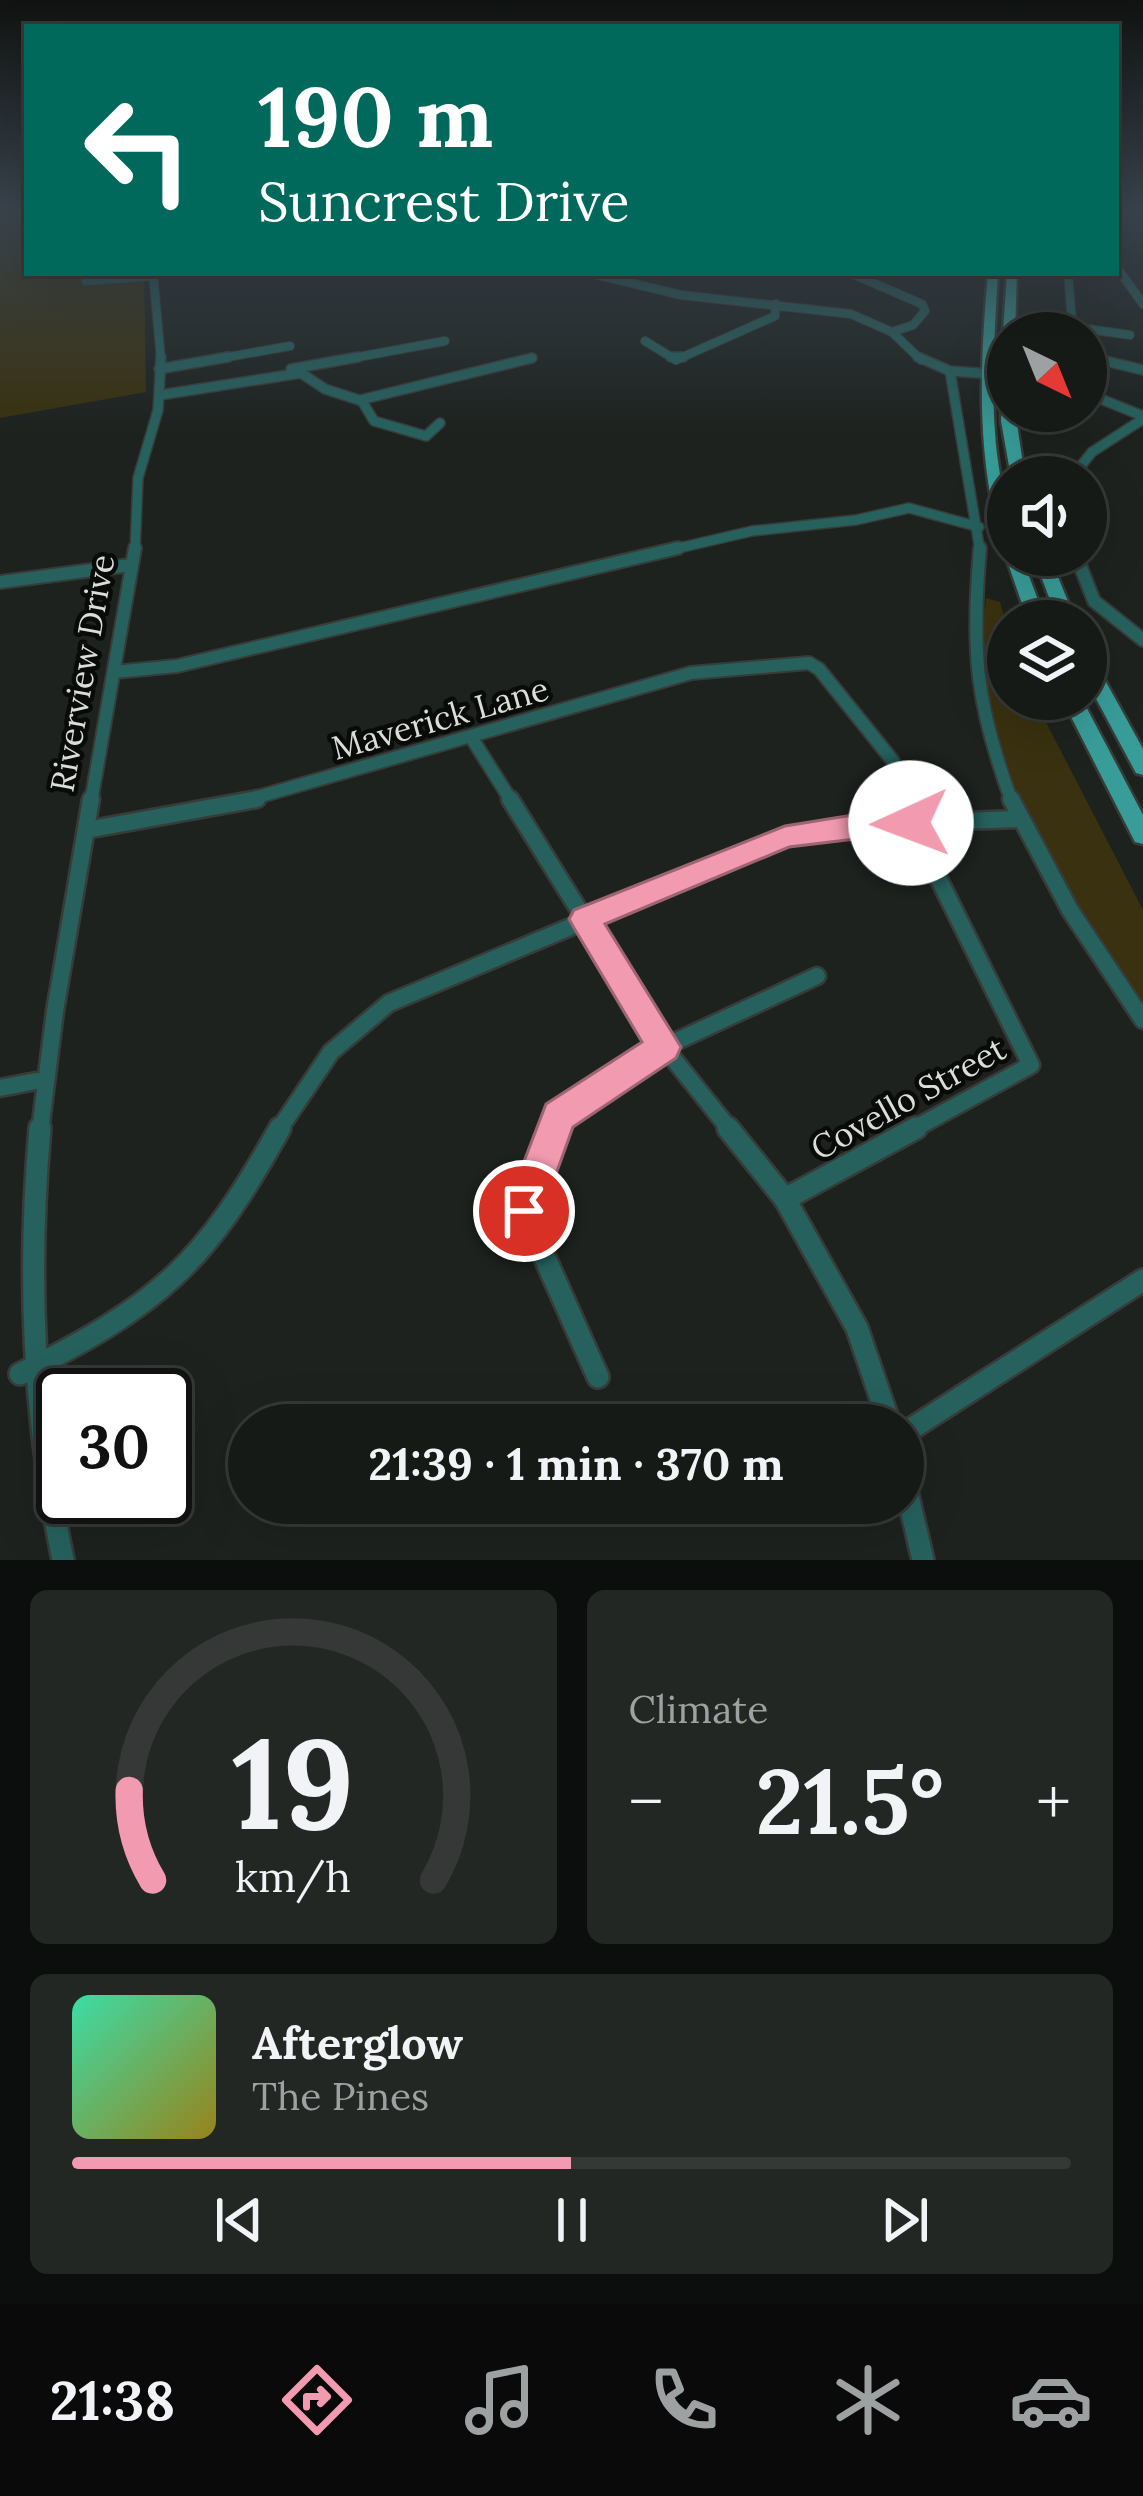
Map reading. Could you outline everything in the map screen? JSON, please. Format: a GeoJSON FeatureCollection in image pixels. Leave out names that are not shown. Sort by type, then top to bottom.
{"type":"FeatureCollection","features":[{"type":"Feature","properties":{"kind":"main road"},"geometry":{"type":"LineString","coordinates":[[988,456],[985,373],[992,285]]}},
{"type":"Feature","properties":{"kind":"main road"},"geometry":{"type":"LineString","coordinates":[[1107,701],[1143,768]]}},
{"type":"Feature","properties":{"kind":"main road"},"geometry":{"type":"LineString","coordinates":[[1083,720],[1143,836]]}},
{"type":"Feature","properties":{"kind":"street","name":"Riverview Drive"},"geometry":{"type":"LineString","coordinates":[[16,1207],[131,565],[138,477],[160,392],[154,285]]}},
{"type":"Feature","properties":{"kind":"street"},"geometry":{"type":"LineString","coordinates":[[636,285],[681,296],[851,314],[892,332],[921,360],[950,371],[985,373]]}},
{"type":"Feature","properties":{"kind":"street"},"geometry":{"type":"LineString","coordinates":[[877,285],[922,304],[925,311],[921,318],[892,332]]}},
{"type":"Feature","properties":{"kind":"street"},"geometry":{"type":"LineString","coordinates":[[645,341],[676,360],[757,328],[775,316],[776,304]]}},
{"type":"Feature","properties":{"kind":"street"},"geometry":{"type":"LineString","coordinates":[[1107,333],[1130,335]]}},
{"type":"Feature","properties":{"kind":"street"},"geometry":{"type":"LineString","coordinates":[[160,392],[445,340]]}},
{"type":"Feature","properties":{"kind":"street"},"geometry":{"type":"LineString","coordinates":[[159,369],[290,346]]}},
{"type":"Feature","properties":{"kind":"street"},"geometry":{"type":"LineString","coordinates":[[360,400],[532,358]]}},
{"type":"Feature","properties":{"kind":"street"},"geometry":{"type":"LineString","coordinates":[[1107,361],[1143,370]]}},
{"type":"Feature","properties":{"kind":"street"},"geometry":{"type":"LineString","coordinates":[[294,370],[360,400],[374,421],[423,436],[434,433],[440,423]]}},
{"type":"Feature","properties":{"kind":"street"},"geometry":{"type":"LineString","coordinates":[[950,371],[980,527],[974,665],[985,728],[1018,819],[1070,910],[1143,1020]]}},
{"type":"Feature","properties":{"kind":"street"},"geometry":{"type":"LineString","coordinates":[[1107,402],[1143,418]]}},
{"type":"Feature","properties":{"kind":"street"},"geometry":{"type":"LineString","coordinates":[[1090,456],[1143,418]]}},
{"type":"Feature","properties":{"kind":"street"},"geometry":{"type":"LineString","coordinates":[[113,672],[177,666],[752,531],[856,520],[909,508],[980,527]]}},
{"type":"Feature","properties":{"kind":"street"},"geometry":{"type":"LineString","coordinates":[[0,582],[131,565]]}},
{"type":"Feature","properties":{"kind":"street"},"geometry":{"type":"LineString","coordinates":[[1084,576],[1094,601],[1143,640]]}},
{"type":"Feature","properties":{"kind":"street","name":"Maverick Lane"},"geometry":{"type":"LineString","coordinates":[[86,830],[217,810],[691,673],[809,663]]}},
{"type":"Feature","properties":{"kind":"street","name":"Covello Street"},"geometry":{"type":"LineString","coordinates":[[785,1199],[1031,1065],[911,823],[892,761],[880,741],[809,663]]}},
{"type":"Feature","properties":{"kind":"street"},"geometry":{"type":"LineString","coordinates":[[471,737],[664,1047],[785,1199],[857,1328],[883,1404]]}},
{"type":"Feature","properties":{"kind":"street"},"geometry":{"type":"LineString","coordinates":[[63,1560],[40,1487],[19,1368],[106,1330],[176,1278],[223,1225],[308,1075],[363,1021],[417,989],[785,837],[853,825],[1018,819]]}},
{"type":"Feature","properties":{"kind":"street"},"geometry":{"type":"LineString","coordinates":[[598,1378],[524,1211],[559,1116],[664,1047],[817,976]]}},
{"type":"Feature","properties":{"kind":"street"},"geometry":{"type":"LineString","coordinates":[[0,1088],[36,1081]]}},
{"type":"Feature","properties":{"kind":"street"},"geometry":{"type":"LineString","coordinates":[[924,1421],[1143,1280]]}},
{"type":"Feature","properties":{"kind":"street"},"geometry":{"type":"LineString","coordinates":[[915,1524],[923,1560]]}},
{"type":"Feature","properties":{"kind":"shaded area"},"geometry":{"type":"Polygon","coordinates":[[[0,285],[144,285],[146,392],[0,418],[0,285]]]}},
{"type":"Feature","properties":{"kind":"shaded area"},"geometry":{"type":"Polygon","coordinates":[[[986,598],[993,600],[987,600],[987,679],[986,598]]]}},
{"type":"Feature","properties":{"kind":"shaded area"},"geometry":{"type":"Polygon","coordinates":[[[994,720],[1045,720],[1143,910],[1143,1009],[1052,866],[1006,764],[994,720]]]}},
{"type":"Feature","properties":{"kind":"route"},"geometry":{"type":"LineString","coordinates":[[524,1211],[559,1116],[664,1047],[585,919],[785,837],[853,825],[911,823]]}}]}
